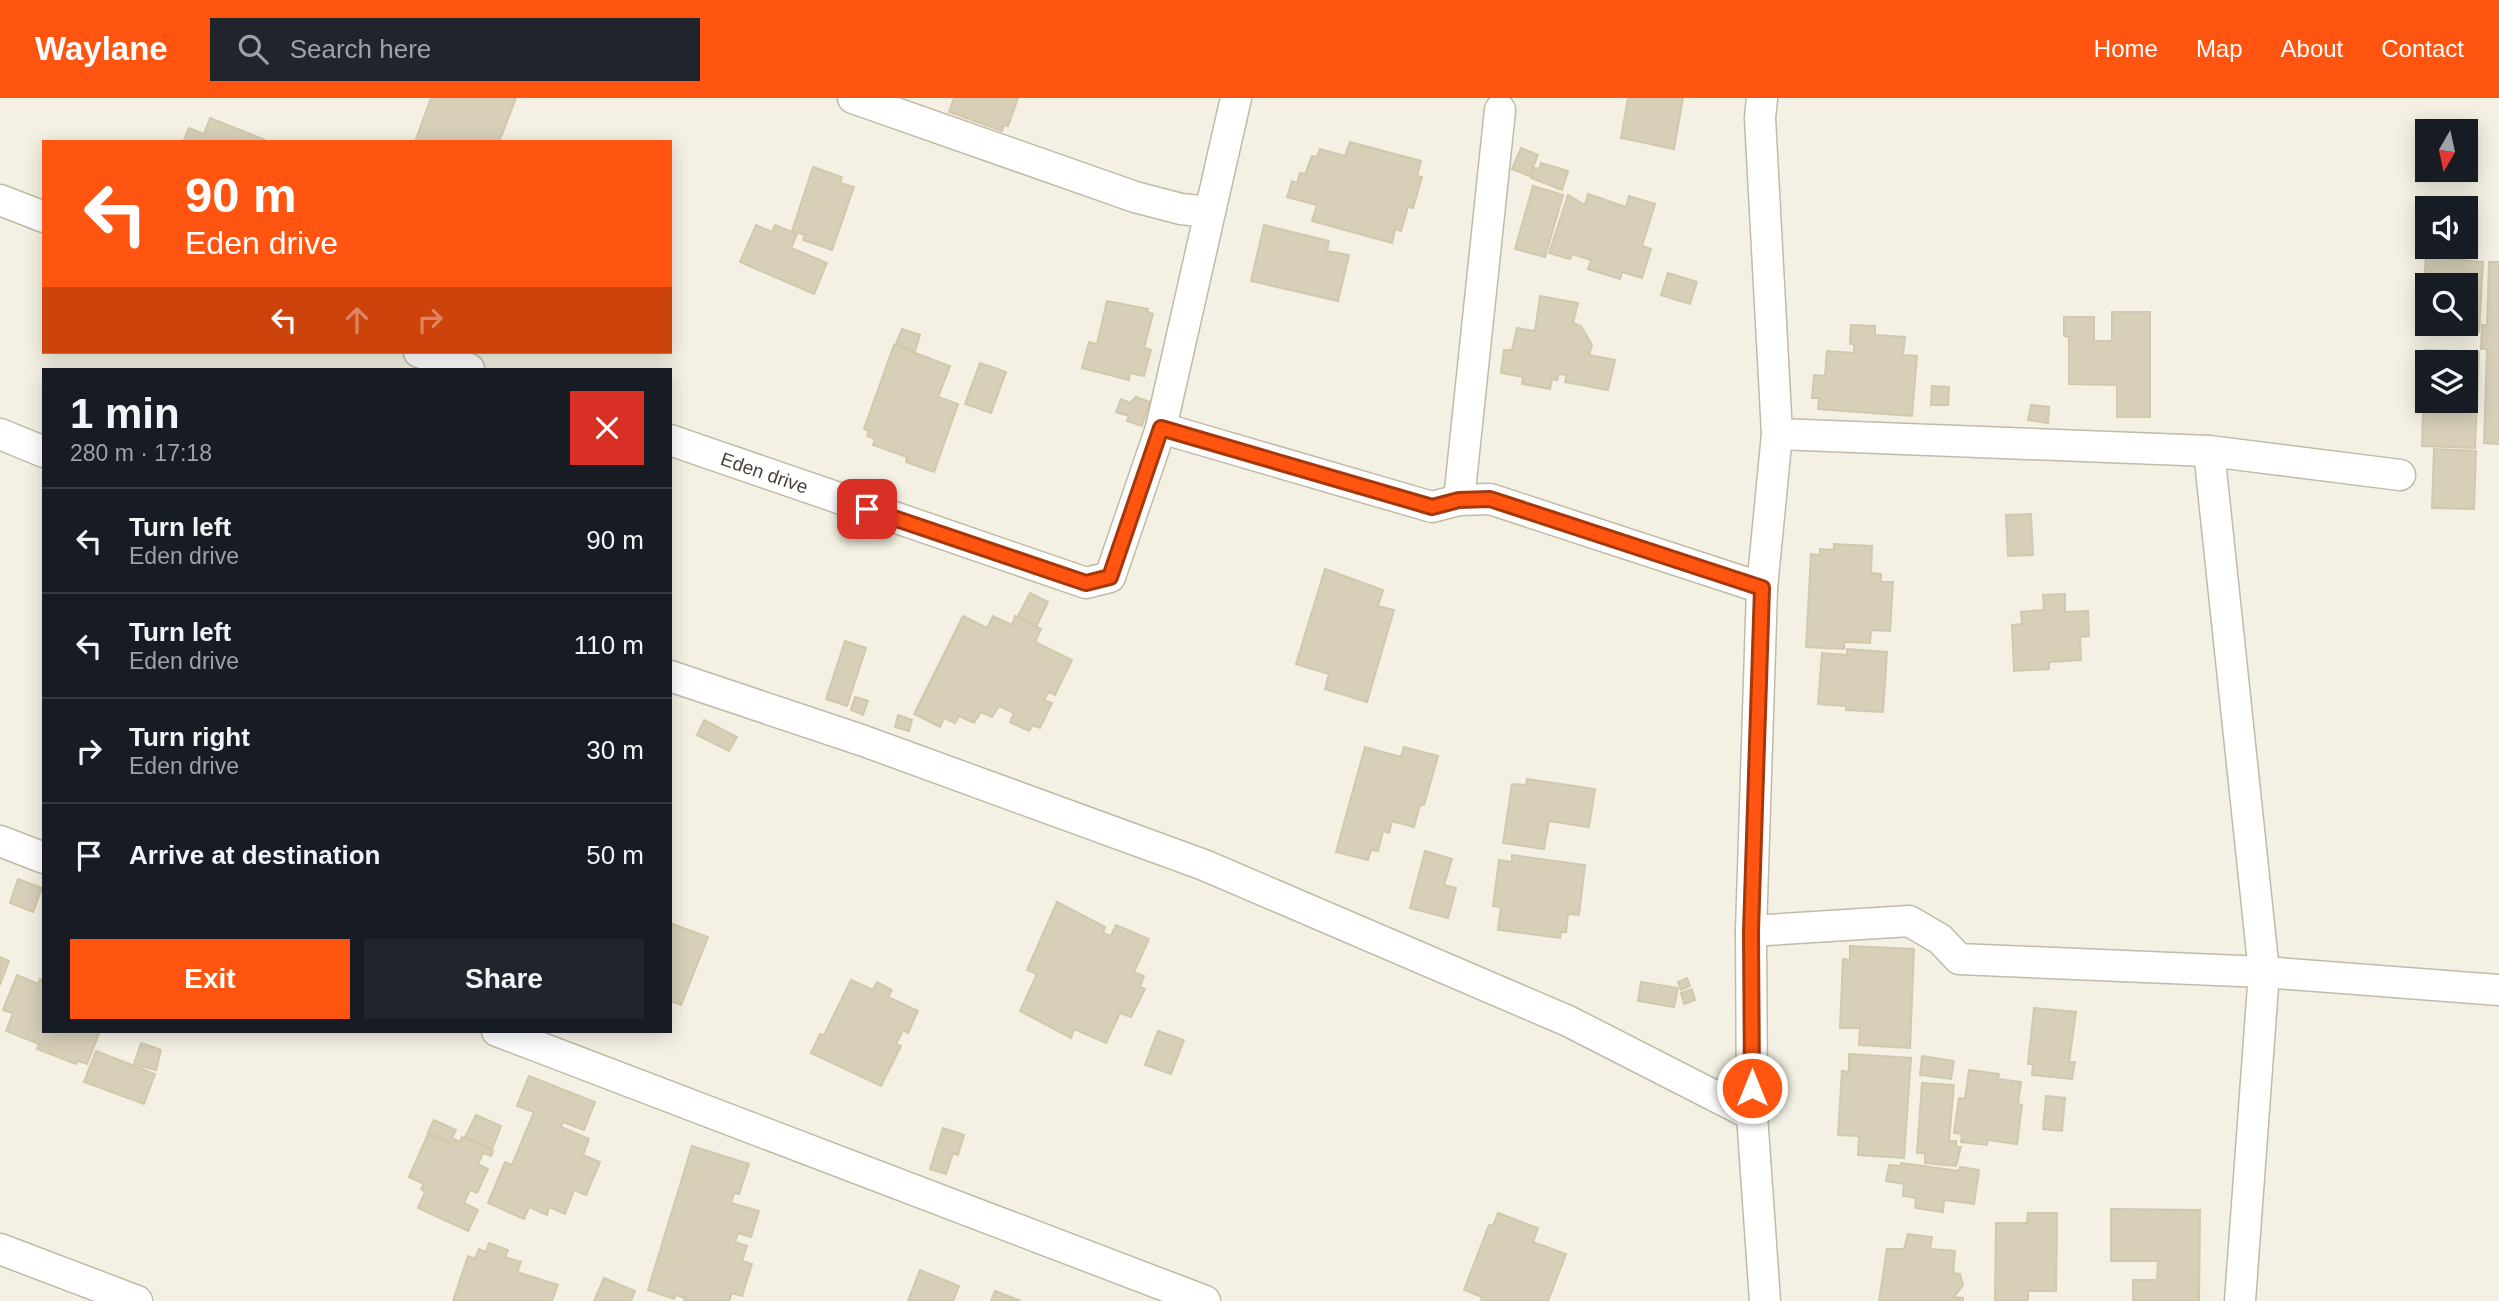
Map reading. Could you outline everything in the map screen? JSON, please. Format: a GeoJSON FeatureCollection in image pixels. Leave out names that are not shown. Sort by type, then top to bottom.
{"type":"FeatureCollection","features":[{"type":"Feature","properties":{"kind":"street"},"geometry":{"type":"LineString","coordinates":[[853,98],[1135,197],[1181,209],[1210,212]]}},
{"type":"Feature","properties":{"kind":"street"},"geometry":{"type":"LineString","coordinates":[[1236,98],[1161,428],[1432,507],[1459,500],[1490,499],[1762,588]]}},
{"type":"Feature","properties":{"kind":"street"},"geometry":{"type":"LineString","coordinates":[[1762,98],[1760,118],[1777,434],[1762,588],[1751,931],[1752,1115],[1765,1301]]}},
{"type":"Feature","properties":{"kind":"street"},"geometry":{"type":"LineString","coordinates":[[1459,500],[1500,110]]}},
{"type":"Feature","properties":{"kind":"street"},"geometry":{"type":"LineString","coordinates":[[0,200],[42,216]]}},
{"type":"Feature","properties":{"kind":"street"},"geometry":{"type":"LineString","coordinates":[[425,354],[466,368]]}},
{"type":"Feature","properties":{"kind":"street","name":"Eden drive"},"geometry":{"type":"LineString","coordinates":[[672,441],[1086,583],[1110,577],[1161,428]]}},
{"type":"Feature","properties":{"kind":"street"},"geometry":{"type":"LineString","coordinates":[[0,434],[42,451]]}},
{"type":"Feature","properties":{"kind":"street"},"geometry":{"type":"LineString","coordinates":[[1777,434],[2209,451],[2400,475]]}},
{"type":"Feature","properties":{"kind":"street"},"geometry":{"type":"LineString","coordinates":[[2209,451],[2264,972],[2241,1301]]}},
{"type":"Feature","properties":{"kind":"street"},"geometry":{"type":"LineString","coordinates":[[672,677],[864,741],[1204,865],[1568,1021],[1752,1115]]}},
{"type":"Feature","properties":{"kind":"street"},"geometry":{"type":"LineString","coordinates":[[0,841],[42,857]]}},
{"type":"Feature","properties":{"kind":"street"},"geometry":{"type":"LineString","coordinates":[[1751,931],[1909,921],[1940,939],[1959,959],[2264,972],[2499,990]]}},
{"type":"Feature","properties":{"kind":"street"},"geometry":{"type":"LineString","coordinates":[[502,1033],[1205,1301]]}},
{"type":"Feature","properties":{"kind":"street"},"geometry":{"type":"LineString","coordinates":[[0,1249],[136,1301]]}},
{"type":"Feature","properties":{"kind":"building"},"geometry":{"type":"Polygon","coordinates":[[[431,98],[516,98],[500,140],[416,140],[431,98]]]}},
{"type":"Feature","properties":{"kind":"building"},"geometry":{"type":"Polygon","coordinates":[[[954,98],[1018,98],[1008,126],[1004,125],[1002,131],[949,112],[954,98]]]}},
{"type":"Feature","properties":{"kind":"building"},"geometry":{"type":"Polygon","coordinates":[[[1628,98],[1683,98],[1674,149],[1621,138],[1628,98]]]}},
{"type":"Feature","properties":{"kind":"building"},"geometry":{"type":"Polygon","coordinates":[[[210,118],[265,140],[184,140],[189,128],[204,134],[210,118]]]}},
{"type":"Feature","properties":{"kind":"building"},"geometry":{"type":"Polygon","coordinates":[[[1350,142],[1421,161],[1417,176],[1422,177],[1413,208],[1408,207],[1401,231],[1395,229],[1392,243],[1312,221],[1317,205],[1287,197],[1292,181],[1297,183],[1300,173],[1305,174],[1312,156],[1317,157],[1320,149],[1345,156],[1350,142]]]}},
{"type":"Feature","properties":{"kind":"building"},"geometry":{"type":"Polygon","coordinates":[[[1521,148],[1538,155],[1529,176],[1512,169],[1521,148]]]}},
{"type":"Feature","properties":{"kind":"building"},"geometry":{"type":"Polygon","coordinates":[[[1541,163],[1568,171],[1562,190],[1531,178],[1534,168],[1539,169],[1541,163]]]}},
{"type":"Feature","properties":{"kind":"building"},"geometry":{"type":"Polygon","coordinates":[[[813,167],[842,177],[840,183],[854,187],[832,250],[803,240],[805,235],[792,231],[813,167]]]}},
{"type":"Feature","properties":{"kind":"building"},"geometry":{"type":"Polygon","coordinates":[[[1533,186],[1563,195],[1545,257],[1515,249],[1533,186]]]}},
{"type":"Feature","properties":{"kind":"building"},"geometry":{"type":"Polygon","coordinates":[[[1588,194],[1626,207],[1629,196],[1655,204],[1642,246],[1651,249],[1642,278],[1622,272],[1620,279],[1588,269],[1591,260],[1572,254],[1570,259],[1549,253],[1568,195],[1585,205],[1588,194]]]}},
{"type":"Feature","properties":{"kind":"building"},"geometry":{"type":"Polygon","coordinates":[[[756,225],[772,232],[775,225],[797,234],[791,248],[827,263],[814,294],[740,262],[756,225]]]}},
{"type":"Feature","properties":{"kind":"building"},"geometry":{"type":"Polygon","coordinates":[[[1264,225],[1329,241],[1327,251],[1349,255],[1338,301],[1251,281],[1264,225]]]}},
{"type":"Feature","properties":{"kind":"building"},"geometry":{"type":"Polygon","coordinates":[[[2426,259],[2483,262],[2479,332],[2478,273],[2425,273],[2426,259]]]}},
{"type":"Feature","properties":{"kind":"building"},"geometry":{"type":"Polygon","coordinates":[[[2489,262],[2499,262],[2499,444],[2484,443],[2487,349],[2481,349],[2482,325],[2487,325],[2489,262]]]}},
{"type":"Feature","properties":{"kind":"building"},"geometry":{"type":"Polygon","coordinates":[[[1668,273],[1697,282],[1690,304],[1661,295],[1668,273]]]}},
{"type":"Feature","properties":{"kind":"building"},"geometry":{"type":"Polygon","coordinates":[[[1540,296],[1578,303],[1573,323],[1581,326],[1592,345],[1589,355],[1615,360],[1608,390],[1565,382],[1567,375],[1559,374],[1557,380],[1552,379],[1550,389],[1522,384],[1523,377],[1501,373],[1504,350],[1512,350],[1517,328],[1535,331],[1540,296]]]}},
{"type":"Feature","properties":{"kind":"building"},"geometry":{"type":"Polygon","coordinates":[[[1107,301],[1148,309],[1147,312],[1153,314],[1144,348],[1151,350],[1144,376],[1130,373],[1129,380],[1082,368],[1089,342],[1097,344],[1107,301]]]}},
{"type":"Feature","properties":{"kind":"building"},"geometry":{"type":"Polygon","coordinates":[[[2112,312],[2150,312],[2150,417],[2117,417],[2117,385],[2069,384],[2069,337],[2064,336],[2064,317],[2094,317],[2094,341],[2112,341],[2112,312]]]}},
{"type":"Feature","properties":{"kind":"building"},"geometry":{"type":"Polygon","coordinates":[[[1851,325],[1875,326],[1875,335],[1905,337],[1903,355],[1917,356],[1912,416],[1818,409],[1819,398],[1812,398],[1814,375],[1825,376],[1827,351],[1854,353],[1854,344],[1850,344],[1851,325]]]}},
{"type":"Feature","properties":{"kind":"building"},"geometry":{"type":"Polygon","coordinates":[[[902,329],[920,335],[915,351],[896,344],[902,329]]]}},
{"type":"Feature","properties":{"kind":"building"},"geometry":{"type":"Polygon","coordinates":[[[894,345],[950,366],[938,397],[958,404],[934,472],[906,462],[907,457],[873,445],[875,439],[867,436],[869,431],[864,429],[894,345]]]}},
{"type":"Feature","properties":{"kind":"building"},"geometry":{"type":"Polygon","coordinates":[[[980,363],[1006,372],[991,413],[965,404],[980,363]]]}},
{"type":"Feature","properties":{"kind":"building"},"geometry":{"type":"Polygon","coordinates":[[[1932,386],[1949,387],[1948,405],[1931,405],[1932,386]]]}},
{"type":"Feature","properties":{"kind":"building"},"geometry":{"type":"Polygon","coordinates":[[[1136,397],[1150,402],[1142,426],[1127,421],[1129,416],[1116,412],[1121,399],[1130,403],[1136,397]]]}},
{"type":"Feature","properties":{"kind":"building"},"geometry":{"type":"Polygon","coordinates":[[[2031,405],[2049,407],[2048,423],[2028,420],[2031,405]]]}},
{"type":"Feature","properties":{"kind":"building"},"geometry":{"type":"Polygon","coordinates":[[[2423,413],[2476,413],[2475,448],[2422,446],[2423,413]]]}},
{"type":"Feature","properties":{"kind":"building"},"geometry":{"type":"Polygon","coordinates":[[[2434,449],[2476,451],[2474,509],[2432,508],[2434,449]]]}},
{"type":"Feature","properties":{"kind":"building"},"geometry":{"type":"Polygon","coordinates":[[[2031,514],[2033,555],[2008,556],[2006,515],[2031,514]]]}},
{"type":"Feature","properties":{"kind":"building"},"geometry":{"type":"Polygon","coordinates":[[[1834,544],[1872,546],[1871,573],[1881,574],[1881,582],[1893,582],[1890,631],[1871,630],[1870,643],[1844,642],[1844,649],[1806,647],[1811,554],[1820,555],[1820,549],[1834,550],[1834,544]]]}},
{"type":"Feature","properties":{"kind":"building"},"geometry":{"type":"Polygon","coordinates":[[[1325,569],[1383,590],[1378,606],[1394,610],[1367,702],[1325,689],[1329,674],[1296,664],[1325,569]]]}},
{"type":"Feature","properties":{"kind":"building"},"geometry":{"type":"Polygon","coordinates":[[[1030,593],[1048,602],[1037,625],[1018,616],[1030,593]]]}},
{"type":"Feature","properties":{"kind":"building"},"geometry":{"type":"Polygon","coordinates":[[[2065,594],[2065,612],[2088,611],[2089,636],[2080,637],[2081,660],[2049,662],[2049,669],[2014,671],[2012,625],[2022,624],[2021,612],[2044,610],[2043,595],[2065,594]]]}},
{"type":"Feature","properties":{"kind":"building"},"geometry":{"type":"Polygon","coordinates":[[[963,616],[987,628],[993,616],[1012,625],[1015,616],[1041,629],[1035,642],[1072,660],[1055,695],[1049,692],[1044,700],[1052,703],[1040,728],[1033,725],[1029,731],[1010,722],[1014,713],[999,706],[992,717],[981,712],[974,723],[959,716],[955,723],[944,718],[940,727],[914,714],[963,616]]]}},
{"type":"Feature","properties":{"kind":"building"},"geometry":{"type":"Polygon","coordinates":[[[845,641],[866,648],[847,706],[826,699],[845,641]]]}},
{"type":"Feature","properties":{"kind":"building"},"geometry":{"type":"Polygon","coordinates":[[[1847,649],[1887,652],[1883,712],[1846,710],[1846,706],[1818,704],[1822,653],[1847,655],[1847,649]]]}},
{"type":"Feature","properties":{"kind":"building"},"geometry":{"type":"Polygon","coordinates":[[[855,697],[868,701],[863,715],[851,710],[855,697]]]}},
{"type":"Feature","properties":{"kind":"building"},"geometry":{"type":"Polygon","coordinates":[[[898,715],[912,720],[909,731],[895,727],[898,715]]]}},
{"type":"Feature","properties":{"kind":"building"},"geometry":{"type":"Polygon","coordinates":[[[704,720],[737,737],[729,751],[697,735],[704,720]]]}},
{"type":"Feature","properties":{"kind":"building"},"geometry":{"type":"Polygon","coordinates":[[[1365,747],[1401,757],[1404,747],[1438,756],[1424,805],[1420,805],[1414,827],[1392,821],[1389,833],[1383,831],[1378,851],[1371,850],[1368,860],[1336,852],[1365,747]]]}},
{"type":"Feature","properties":{"kind":"building"},"geometry":{"type":"Polygon","coordinates":[[[1527,779],[1595,789],[1589,827],[1549,821],[1544,849],[1503,843],[1512,784],[1526,785],[1527,779]]]}},
{"type":"Feature","properties":{"kind":"building"},"geometry":{"type":"Polygon","coordinates":[[[1425,851],[1452,859],[1444,885],[1456,888],[1448,918],[1410,908],[1425,851]]]}},
{"type":"Feature","properties":{"kind":"building"},"geometry":{"type":"Polygon","coordinates":[[[1512,855],[1585,865],[1579,915],[1568,914],[1566,932],[1561,932],[1560,938],[1498,930],[1501,907],[1493,906],[1499,860],[1512,862],[1512,855]]]}},
{"type":"Feature","properties":{"kind":"building"},"geometry":{"type":"Polygon","coordinates":[[[18,879],[42,888],[33,912],[10,903],[18,879]]]}},
{"type":"Feature","properties":{"kind":"building"},"geometry":{"type":"Polygon","coordinates":[[[1057,902],[1105,927],[1103,933],[1111,936],[1116,925],[1149,939],[1134,972],[1144,976],[1140,987],[1145,989],[1131,1017],[1120,1013],[1106,1043],[1074,1029],[1071,1038],[1020,1011],[1037,974],[1027,970],[1057,902]]]}},
{"type":"Feature","properties":{"kind":"building"},"geometry":{"type":"Polygon","coordinates":[[[672,924],[708,937],[681,1005],[672,1002],[672,924]]]}},
{"type":"Feature","properties":{"kind":"building"},"geometry":{"type":"Polygon","coordinates":[[[1850,946],[1914,949],[1910,1048],[1859,1045],[1860,1028],[1840,1028],[1843,959],[1850,960],[1850,946]]]}},
{"type":"Feature","properties":{"kind":"building"},"geometry":{"type":"Polygon","coordinates":[[[0,957],[9,961],[0,985],[0,957]]]}},
{"type":"Feature","properties":{"kind":"building"},"geometry":{"type":"Polygon","coordinates":[[[17,975],[38,984],[40,979],[42,980],[42,1033],[99,1033],[87,1064],[78,1061],[76,1064],[37,1049],[39,1044],[6,1031],[13,1013],[3,1010],[17,975]]]}},
{"type":"Feature","properties":{"kind":"building"},"geometry":{"type":"Polygon","coordinates":[[[1687,978],[1690,986],[1681,990],[1678,982],[1687,978]]]}},
{"type":"Feature","properties":{"kind":"building"},"geometry":{"type":"Polygon","coordinates":[[[851,980],[873,990],[877,982],[892,990],[888,997],[918,1011],[908,1033],[903,1030],[896,1044],[901,1046],[881,1086],[811,1053],[820,1034],[824,1035],[851,980]]]}},
{"type":"Feature","properties":{"kind":"building"},"geometry":{"type":"Polygon","coordinates":[[[1641,982],[1678,988],[1674,1007],[1638,1001],[1641,982]]]}},
{"type":"Feature","properties":{"kind":"building"},"geometry":{"type":"Polygon","coordinates":[[[1692,989],[1695,1000],[1684,1004],[1681,993],[1692,989]]]}},
{"type":"Feature","properties":{"kind":"building"},"geometry":{"type":"Polygon","coordinates":[[[2034,1008],[2076,1012],[2069,1062],[2075,1062],[2072,1079],[2032,1075],[2033,1064],[2028,1064],[2034,1008]]]}},
{"type":"Feature","properties":{"kind":"building"},"geometry":{"type":"Polygon","coordinates":[[[1158,1031],[1184,1040],[1171,1074],[1145,1065],[1158,1031]]]}},
{"type":"Feature","properties":{"kind":"building"},"geometry":{"type":"Polygon","coordinates":[[[141,1043],[161,1050],[156,1070],[134,1064],[141,1043]]]}},
{"type":"Feature","properties":{"kind":"building"},"geometry":{"type":"Polygon","coordinates":[[[96,1051],[155,1074],[144,1104],[84,1082],[96,1051]]]}},
{"type":"Feature","properties":{"kind":"building"},"geometry":{"type":"Polygon","coordinates":[[[1849,1054],[1911,1058],[1904,1158],[1858,1155],[1859,1136],[1838,1135],[1842,1071],[1849,1072],[1849,1054]]]}},
{"type":"Feature","properties":{"kind":"building"},"geometry":{"type":"Polygon","coordinates":[[[1922,1056],[1954,1061],[1951,1079],[1920,1075],[1922,1056]]]}},
{"type":"Feature","properties":{"kind":"building"},"geometry":{"type":"Polygon","coordinates":[[[1969,1070],[1999,1074],[1998,1079],[2021,1082],[2018,1104],[2022,1105],[2017,1144],[1988,1140],[1987,1145],[1961,1142],[1962,1134],[1954,1133],[1959,1098],[1965,1099],[1969,1070]]]}},
{"type":"Feature","properties":{"kind":"building"},"geometry":{"type":"Polygon","coordinates":[[[529,1076],[595,1102],[584,1130],[563,1122],[561,1127],[589,1139],[583,1155],[600,1162],[586,1195],[574,1190],[565,1214],[549,1207],[547,1215],[529,1207],[524,1219],[488,1203],[505,1162],[512,1165],[534,1112],[517,1106],[529,1076]]]}},
{"type":"Feature","properties":{"kind":"building"},"geometry":{"type":"Polygon","coordinates":[[[1922,1083],[1954,1085],[1949,1141],[1956,1141],[1956,1147],[1961,1147],[1956,1166],[1925,1163],[1925,1153],[1917,1153],[1922,1083]]]}},
{"type":"Feature","properties":{"kind":"building"},"geometry":{"type":"Polygon","coordinates":[[[2046,1096],[2065,1098],[2062,1131],[2043,1129],[2046,1096]]]}},
{"type":"Feature","properties":{"kind":"building"},"geometry":{"type":"Polygon","coordinates":[[[476,1115],[501,1126],[492,1149],[465,1137],[476,1115]]]}},
{"type":"Feature","properties":{"kind":"building"},"geometry":{"type":"Polygon","coordinates":[[[434,1120],[456,1130],[450,1142],[428,1132],[434,1120]]]}},
{"type":"Feature","properties":{"kind":"building"},"geometry":{"type":"Polygon","coordinates":[[[943,1128],[964,1135],[958,1155],[953,1153],[946,1174],[930,1169],[943,1128]]]}},
{"type":"Feature","properties":{"kind":"building"},"geometry":{"type":"Polygon","coordinates":[[[428,1134],[452,1144],[454,1139],[460,1142],[462,1137],[493,1151],[491,1156],[483,1153],[478,1164],[488,1169],[477,1193],[470,1190],[464,1203],[478,1210],[468,1231],[418,1208],[425,1192],[421,1189],[424,1184],[409,1177],[428,1134]]]}},
{"type":"Feature","properties":{"kind":"building"},"geometry":{"type":"Polygon","coordinates":[[[692,1146],[749,1164],[739,1194],[734,1193],[731,1203],[759,1211],[751,1237],[738,1233],[735,1242],[747,1246],[742,1261],[752,1264],[742,1296],[732,1293],[729,1301],[684,1301],[685,1298],[676,1295],[674,1299],[648,1290],[692,1146]]]}},
{"type":"Feature","properties":{"kind":"building"},"geometry":{"type":"Polygon","coordinates":[[[1901,1163],[1959,1171],[1960,1167],[1979,1170],[1974,1204],[1944,1200],[1943,1212],[1915,1208],[1916,1198],[1903,1196],[1904,1184],[1886,1181],[1889,1165],[1901,1166],[1901,1163]]]}},
{"type":"Feature","properties":{"kind":"building"},"geometry":{"type":"Polygon","coordinates":[[[2111,1209],[2200,1210],[2199,1301],[2133,1301],[2133,1280],[2157,1280],[2158,1261],[2111,1261],[2111,1209]]]}},
{"type":"Feature","properties":{"kind":"building"},"geometry":{"type":"Polygon","coordinates":[[[1498,1213],[1538,1228],[1533,1242],[1566,1254],[1548,1301],[1481,1301],[1482,1297],[1464,1290],[1489,1225],[1493,1226],[1498,1213]]]}},
{"type":"Feature","properties":{"kind":"building"},"geometry":{"type":"Polygon","coordinates":[[[2028,1213],[2057,1213],[2056,1291],[2028,1291],[2028,1301],[1995,1301],[1996,1223],[2027,1223],[2028,1213]]]}},
{"type":"Feature","properties":{"kind":"building"},"geometry":{"type":"Polygon","coordinates":[[[1908,1234],[1932,1237],[1930,1249],[1955,1251],[1953,1273],[1960,1274],[1963,1285],[1954,1297],[1963,1298],[1963,1301],[1879,1301],[1887,1249],[1904,1249],[1908,1234]]]}},
{"type":"Feature","properties":{"kind":"building"},"geometry":{"type":"Polygon","coordinates":[[[489,1243],[508,1250],[505,1257],[521,1262],[517,1272],[558,1285],[552,1301],[453,1301],[468,1256],[475,1259],[479,1249],[486,1252],[489,1243]]]}},
{"type":"Feature","properties":{"kind":"building"},"geometry":{"type":"Polygon","coordinates":[[[920,1270],[959,1286],[953,1301],[908,1301],[920,1270]]]}},
{"type":"Feature","properties":{"kind":"building"},"geometry":{"type":"Polygon","coordinates":[[[604,1278],[635,1291],[631,1301],[594,1301],[604,1278]]]}},
{"type":"Feature","properties":{"kind":"building"},"geometry":{"type":"Polygon","coordinates":[[[995,1291],[1021,1301],[991,1301],[995,1291]]]}},
{"type":"Feature","properties":{"kind":"route"},"geometry":{"type":"LineString","coordinates":[[867,509],[1086,583],[1110,577],[1161,428],[1432,507],[1459,500],[1490,499],[1762,588],[1751,931],[1752,1088]]}}]}
